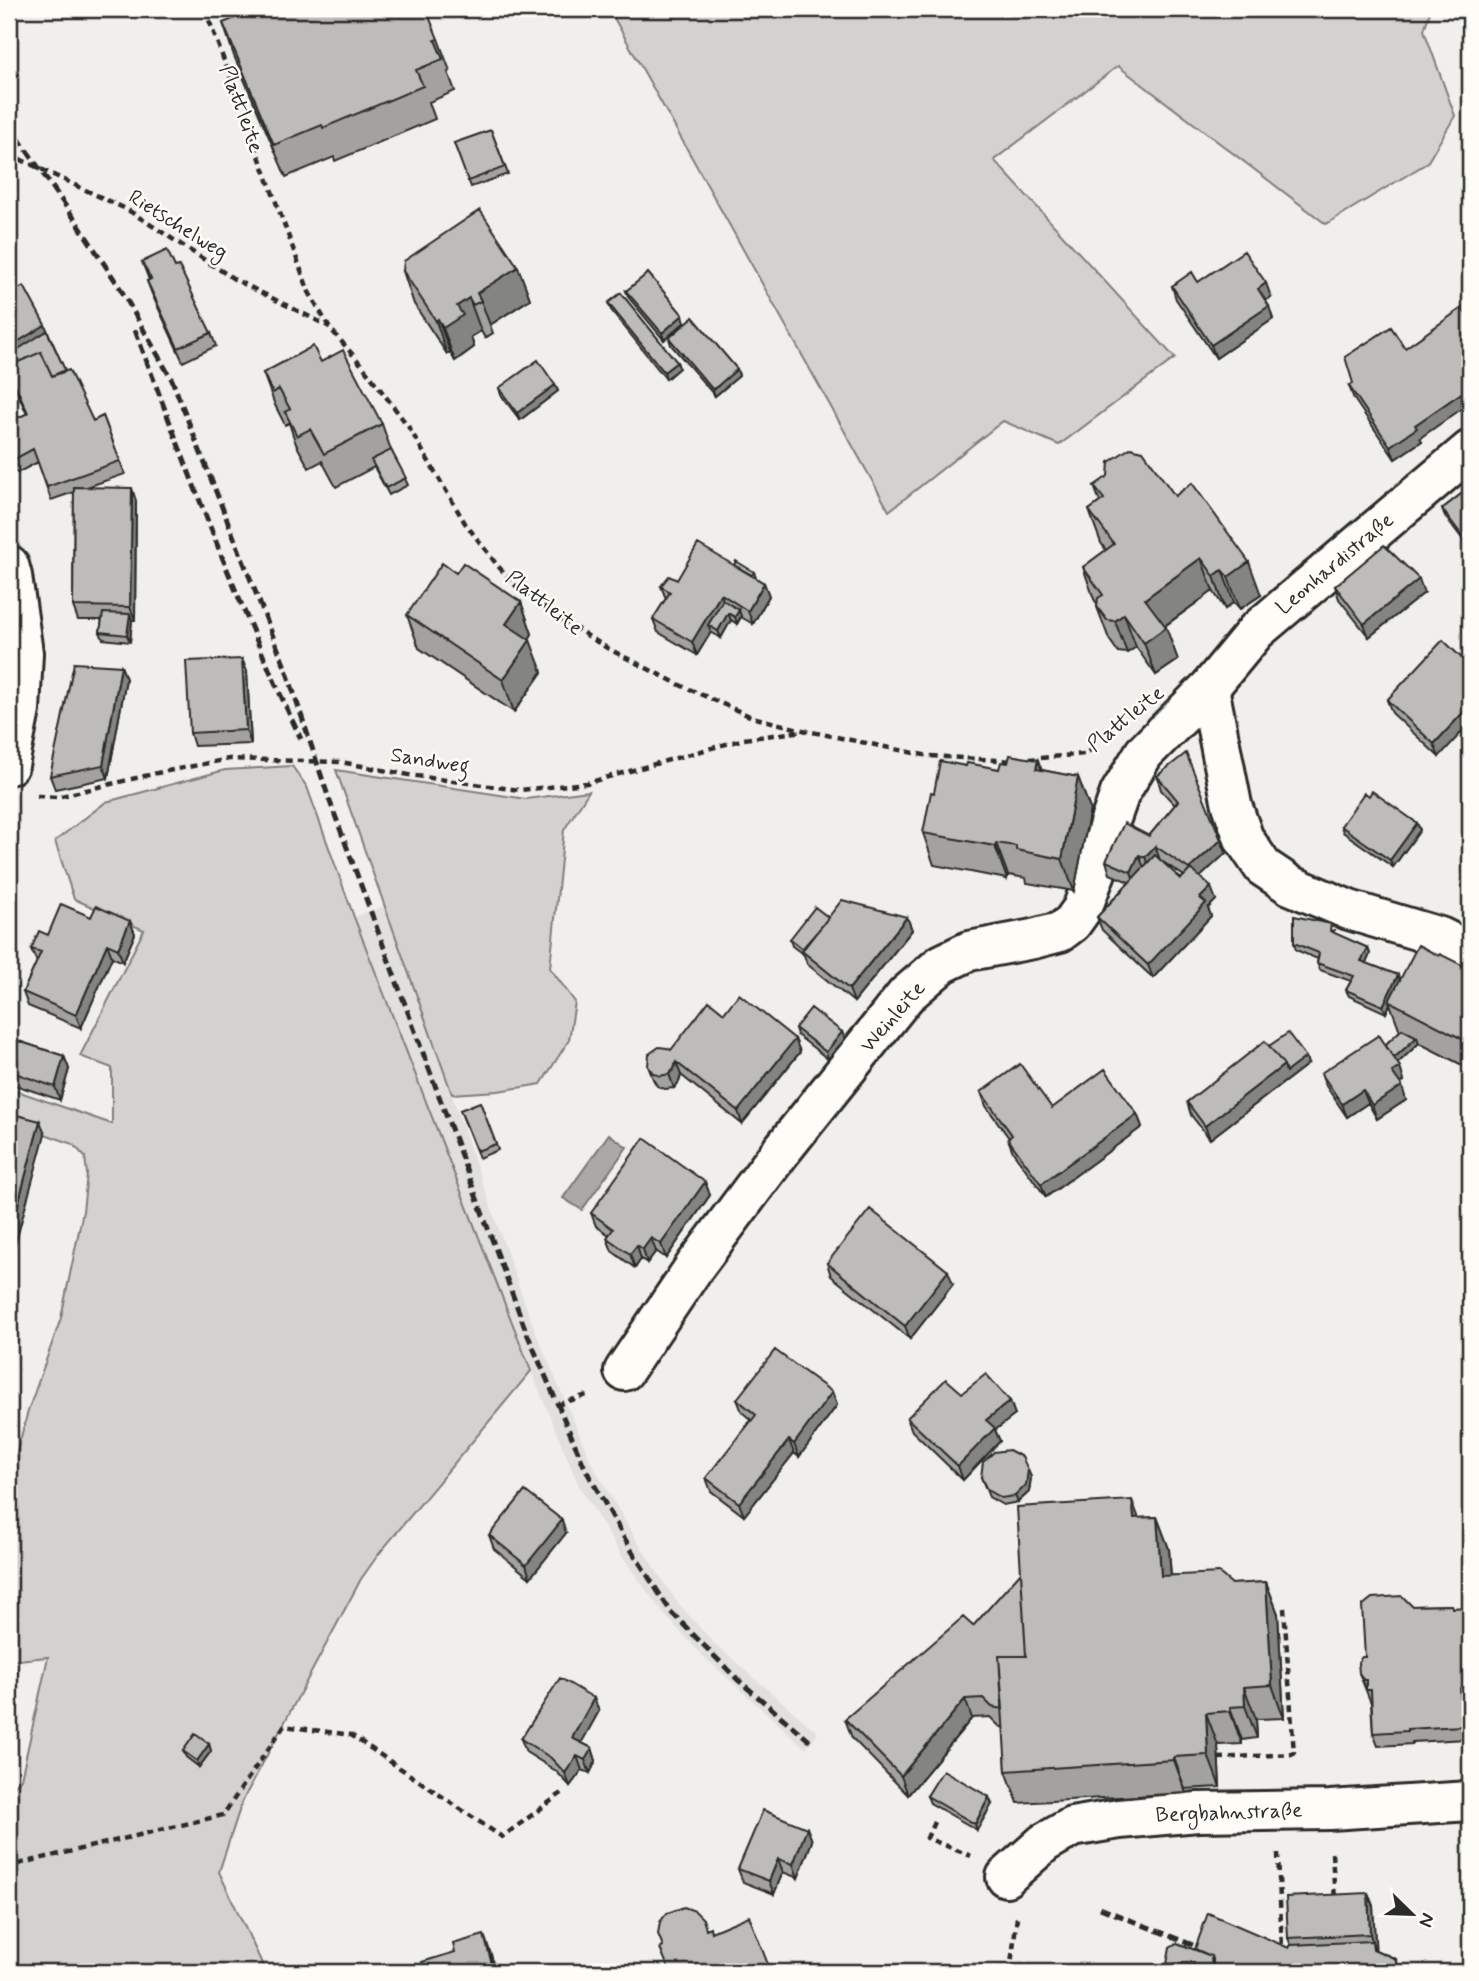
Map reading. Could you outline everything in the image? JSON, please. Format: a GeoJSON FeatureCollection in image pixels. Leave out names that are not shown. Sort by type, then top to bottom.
{"type":"FeatureCollection","features":[{"type":"Feature","properties":{"kind":"street","name":"Leonhardistraße"},"geometry":{"type":"LineString","coordinates":[[1209,688],[1256,631],[1470,450]]}},
{"type":"Feature","properties":{"kind":"street"},"geometry":{"type":"LineString","coordinates":[[9,565],[23,653],[20,710],[9,765]]}},
{"type":"Feature","properties":{"kind":"street"},"geometry":{"type":"LineString","coordinates":[[1209,688],[1232,805],[1244,839],[1263,867],[1290,885],[1349,909],[1440,937],[1470,952]]}},
{"type":"Feature","properties":{"kind":"street","name":"Weinleite"},"geometry":{"type":"LineString","coordinates":[[624,1371],[695,1266],[778,1155],[906,995],[942,964],[969,951],[1060,932],[1072,923],[1082,909],[1120,793],[1144,753],[1209,688]]}},
{"type":"Feature","properties":{"kind":"street","name":"Bergbahnstraße"},"geometry":{"type":"LineString","coordinates":[[1006,1877],[1044,1843],[1072,1827],[1119,1819],[1198,1812],[1275,1812],[1470,1801]]}},
{"type":"Feature","properties":{"kind":"path","name":"Plattleite"},"geometry":{"type":"LineString","coordinates":[[205,9],[309,292],[329,327],[408,426],[465,523],[516,586],[607,648],[752,717],[929,756],[1007,761],[1084,754],[1095,746]]}},
{"type":"Feature","properties":{"kind":"path","name":"Rietschelweg"},"geometry":{"type":"LineString","coordinates":[[9,154],[128,210],[234,279],[329,327]]}},
{"type":"Feature","properties":{"kind":"path","name":"Sandweg"},"geometry":{"type":"LineString","coordinates":[[46,797],[57,797],[229,759],[341,762],[409,775],[519,790],[587,783],[744,739],[807,730]]}},
{"type":"Feature","properties":{"kind":"path"},"geometry":{"type":"LineString","coordinates":[[557,1405],[594,1393]]}},
{"type":"Feature","properties":{"kind":"path"},"geometry":{"type":"LineString","coordinates":[[1218,1758],[1294,1754],[1284,1608]]}},
{"type":"Feature","properties":{"kind":"path"},"geometry":{"type":"LineString","coordinates":[[18,1864],[223,1815],[284,1726],[351,1735],[502,1837],[566,1790]]}},
{"type":"Feature","properties":{"kind":"path"},"geometry":{"type":"LineString","coordinates":[[1275,1812],[1282,1957]]}},
{"type":"Feature","properties":{"kind":"path"},"geometry":{"type":"LineString","coordinates":[[934,1822],[927,1838],[981,1860],[1006,1877],[1018,1918],[1010,1972]]}},
{"type":"Feature","properties":{"kind":"path"},"geometry":{"type":"LineString","coordinates":[[1332,1856],[1335,1908]]}},
{"type":"Feature","properties":{"kind":"path"},"geometry":{"type":"LineString","coordinates":[[9,1952],[17,1972]]}},
{"type":"Feature","properties":{"kind":"shaded area"},"geometry":{"type":"Polygon","coordinates":[[[609,9],[1431,9],[1424,30],[1455,116],[1427,163],[1326,224],[1118,66],[994,160],[1175,358],[1059,445],[1003,421],[889,511],[609,9]]]}},
{"type":"Feature","properties":{"kind":"shaded area"},"geometry":{"type":"Polygon","coordinates":[[[292,766],[307,787],[354,917],[531,1371],[361,1579],[242,1802],[219,1872],[266,1972],[9,1972],[9,1791],[21,1779],[48,1657],[9,1661],[9,1481],[28,1411],[61,1318],[83,1211],[87,1174],[85,1157],[73,1144],[45,1134],[9,1115],[17,1091],[112,1124],[112,1068],[80,1056],[144,930],[74,899],[55,841],[106,802],[225,770],[292,766]]]}},
{"type":"Feature","properties":{"kind":"shaded area"},"geometry":{"type":"Polygon","coordinates":[[[336,770],[526,799],[589,791],[564,830],[550,968],[575,1002],[569,1040],[541,1084],[498,1091],[452,1094],[336,770]]]}},
{"type":"Feature","properties":{"kind":"shaded area"},"geometry":{"type":"Polygon","coordinates":[[[385,906],[533,1326],[593,1466],[676,1601],[713,1642],[818,1733],[806,1749],[703,1656],[663,1613],[623,1558],[579,1486],[531,1371],[354,917],[385,906]]]}},
{"type":"Feature","properties":{"kind":"shaded area"},"geometry":{"type":"Polygon","coordinates":[[[609,1134],[627,1147],[582,1210],[563,1198],[609,1134]]]}},
{"type":"Feature","properties":{"kind":"building"},"geometry":{"type":"Polygon","coordinates":[[[257,9],[276,9],[277,12],[284,9],[426,9],[443,59],[416,70],[423,86],[323,128],[322,125],[274,145],[223,23],[257,9]]]}},
{"type":"Feature","properties":{"kind":"building"},"geometry":{"type":"Polygon","coordinates":[[[491,130],[505,167],[468,181],[454,143],[491,130]]]}},
{"type":"Feature","properties":{"kind":"building"},"geometry":{"type":"Polygon","coordinates":[[[480,210],[518,267],[477,293],[481,301],[473,305],[469,298],[457,306],[463,315],[443,328],[403,271],[404,261],[480,210]]]}},
{"type":"Feature","properties":{"kind":"building"},"geometry":{"type":"Polygon","coordinates":[[[167,250],[175,267],[179,266],[211,333],[178,348],[147,281],[151,279],[142,262],[167,250]]]}},
{"type":"Feature","properties":{"kind":"building"},"geometry":{"type":"Polygon","coordinates":[[[1244,251],[1266,283],[1258,289],[1269,306],[1211,345],[1172,286],[1192,272],[1198,282],[1244,251]]]}},
{"type":"Feature","properties":{"kind":"building"},"geometry":{"type":"Polygon","coordinates":[[[648,273],[683,315],[662,333],[626,291],[648,273]]]}},
{"type":"Feature","properties":{"kind":"building"},"geometry":{"type":"Polygon","coordinates":[[[24,286],[45,325],[9,347],[9,293],[24,286]]]}},
{"type":"Feature","properties":{"kind":"building"},"geometry":{"type":"Polygon","coordinates":[[[621,293],[677,362],[664,372],[608,303],[621,293]]]}},
{"type":"Feature","properties":{"kind":"building"},"geometry":{"type":"Polygon","coordinates":[[[1462,308],[1470,321],[1470,387],[1390,446],[1349,386],[1353,383],[1345,357],[1391,327],[1405,348],[1462,308]]]}},
{"type":"Feature","properties":{"kind":"building"},"geometry":{"type":"Polygon","coordinates":[[[693,317],[737,369],[713,390],[669,338],[693,317]]]}},
{"type":"Feature","properties":{"kind":"building"},"geometry":{"type":"Polygon","coordinates":[[[47,331],[65,370],[52,376],[41,352],[9,366],[9,355],[47,331]]]}},
{"type":"Feature","properties":{"kind":"building"},"geometry":{"type":"Polygon","coordinates":[[[313,346],[321,362],[343,350],[382,424],[324,454],[310,429],[297,436],[285,412],[290,409],[279,389],[273,393],[263,373],[313,346]]]}},
{"type":"Feature","properties":{"kind":"building"},"geometry":{"type":"Polygon","coordinates":[[[41,352],[52,376],[69,370],[93,421],[103,416],[120,461],[47,487],[33,449],[13,460],[9,454],[9,422],[28,413],[9,366],[41,352]]]}},
{"type":"Feature","properties":{"kind":"building"},"geometry":{"type":"Polygon","coordinates":[[[538,360],[555,385],[517,413],[499,388],[538,360]]]}},
{"type":"Feature","properties":{"kind":"building"},"geometry":{"type":"Polygon","coordinates":[[[1130,448],[1143,451],[1175,496],[1192,483],[1249,562],[1228,577],[1222,570],[1214,576],[1201,558],[1145,599],[1166,627],[1144,643],[1124,614],[1115,621],[1107,620],[1097,607],[1098,598],[1103,595],[1083,567],[1114,544],[1089,510],[1104,499],[1094,486],[1108,476],[1109,462],[1130,448]]]}},
{"type":"Feature","properties":{"kind":"building"},"geometry":{"type":"Polygon","coordinates":[[[391,450],[406,478],[386,488],[371,460],[391,450]]]}},
{"type":"Feature","properties":{"kind":"building"},"geometry":{"type":"Polygon","coordinates":[[[74,487],[132,488],[130,607],[73,606],[74,487]]]}},
{"type":"Feature","properties":{"kind":"building"},"geometry":{"type":"Polygon","coordinates":[[[1470,487],[1470,541],[1468,543],[1442,509],[1470,487]]]}},
{"type":"Feature","properties":{"kind":"building"},"geometry":{"type":"Polygon","coordinates":[[[698,544],[764,583],[748,611],[721,594],[692,642],[653,619],[670,592],[661,586],[669,576],[677,580],[698,544]]]}},
{"type":"Feature","properties":{"kind":"building"},"geometry":{"type":"Polygon","coordinates":[[[1384,545],[1419,579],[1364,624],[1335,586],[1384,545]]]}},
{"type":"Feature","properties":{"kind":"building"},"geometry":{"type":"Polygon","coordinates":[[[736,561],[754,572],[752,575],[734,565],[736,561]]]}},
{"type":"Feature","properties":{"kind":"building"},"geometry":{"type":"Polygon","coordinates":[[[442,563],[456,573],[463,563],[521,602],[506,624],[530,640],[503,680],[407,615],[442,563]]]}},
{"type":"Feature","properties":{"kind":"building"},"geometry":{"type":"Polygon","coordinates":[[[723,600],[739,610],[735,617],[728,613],[718,631],[708,625],[723,600]]]}},
{"type":"Feature","properties":{"kind":"building"},"geometry":{"type":"Polygon","coordinates":[[[103,613],[130,614],[127,635],[100,632],[103,613]]]}},
{"type":"Feature","properties":{"kind":"building"},"geometry":{"type":"Polygon","coordinates":[[[1443,640],[1470,666],[1470,705],[1434,744],[1387,700],[1443,640]]]}},
{"type":"Feature","properties":{"kind":"building"},"geometry":{"type":"Polygon","coordinates":[[[242,659],[246,730],[190,733],[186,661],[242,659]]]}},
{"type":"Feature","properties":{"kind":"building"},"geometry":{"type":"Polygon","coordinates":[[[74,663],[121,666],[103,765],[50,776],[74,663]]]}},
{"type":"Feature","properties":{"kind":"building"},"geometry":{"type":"Polygon","coordinates":[[[1186,753],[1221,840],[1189,869],[1155,846],[1145,857],[1139,855],[1131,872],[1106,861],[1124,823],[1149,836],[1178,801],[1157,776],[1186,753]]]}},
{"type":"Feature","properties":{"kind":"building"},"geometry":{"type":"Polygon","coordinates":[[[1010,755],[1038,760],[1036,769],[1078,777],[1062,859],[1016,850],[1016,846],[996,843],[995,846],[923,833],[940,761],[999,769],[1001,762],[1008,763],[1010,755]]]}},
{"type":"Feature","properties":{"kind":"building"},"geometry":{"type":"Polygon","coordinates":[[[1372,791],[1417,823],[1390,860],[1341,826],[1364,793],[1369,796],[1372,791]]]}},
{"type":"Feature","properties":{"kind":"building"},"geometry":{"type":"Polygon","coordinates":[[[1155,855],[1181,879],[1191,869],[1211,887],[1200,898],[1206,903],[1148,965],[1097,917],[1155,855]]]}},
{"type":"Feature","properties":{"kind":"building"},"geometry":{"type":"Polygon","coordinates":[[[842,900],[907,917],[849,989],[802,951],[842,900]]]}},
{"type":"Feature","properties":{"kind":"building"},"geometry":{"type":"Polygon","coordinates":[[[61,904],[91,917],[96,906],[130,921],[118,949],[107,944],[76,1015],[23,992],[41,952],[31,949],[39,931],[48,935],[61,904]]]}},
{"type":"Feature","properties":{"kind":"building"},"geometry":{"type":"Polygon","coordinates":[[[815,907],[829,918],[802,949],[790,939],[815,907]]]}},
{"type":"Feature","properties":{"kind":"building"},"geometry":{"type":"Polygon","coordinates":[[[1294,916],[1331,924],[1330,931],[1368,948],[1361,961],[1398,975],[1383,1006],[1346,990],[1354,976],[1317,963],[1319,953],[1294,943],[1294,916]]]}},
{"type":"Feature","properties":{"kind":"building"},"geometry":{"type":"Polygon","coordinates":[[[1418,945],[1470,969],[1470,1043],[1389,1001],[1418,945]]]}},
{"type":"Feature","properties":{"kind":"building"},"geometry":{"type":"Polygon","coordinates":[[[739,994],[795,1039],[738,1111],[676,1062],[669,1074],[660,1076],[653,1073],[648,1066],[649,1054],[659,1047],[671,1050],[709,1001],[724,1013],[739,994]]]}},
{"type":"Feature","properties":{"kind":"building"},"geometry":{"type":"Polygon","coordinates":[[[811,1008],[842,1032],[826,1052],[795,1028],[811,1008]]]}},
{"type":"Feature","properties":{"kind":"building"},"geometry":{"type":"Polygon","coordinates":[[[1402,1029],[1417,1037],[1394,1058],[1385,1045],[1402,1029]]]}},
{"type":"Feature","properties":{"kind":"building"},"geometry":{"type":"Polygon","coordinates":[[[1288,1033],[1306,1057],[1286,1072],[1284,1065],[1269,1046],[1288,1033]]]}},
{"type":"Feature","properties":{"kind":"building"},"geometry":{"type":"Polygon","coordinates":[[[1379,1035],[1400,1067],[1392,1072],[1402,1086],[1372,1105],[1363,1090],[1342,1104],[1321,1073],[1379,1035]]]}},
{"type":"Feature","properties":{"kind":"building"},"geometry":{"type":"Polygon","coordinates":[[[9,1038],[64,1056],[55,1087],[9,1071],[9,1038]]]}},
{"type":"Feature","properties":{"kind":"building"},"geometry":{"type":"Polygon","coordinates":[[[1265,1041],[1284,1065],[1205,1126],[1187,1102],[1265,1041]]]}},
{"type":"Feature","properties":{"kind":"building"},"geometry":{"type":"Polygon","coordinates":[[[1020,1064],[1052,1108],[1105,1069],[1137,1114],[1041,1184],[1008,1139],[1012,1135],[981,1092],[1020,1064]]]}},
{"type":"Feature","properties":{"kind":"building"},"geometry":{"type":"Polygon","coordinates":[[[480,1102],[496,1144],[477,1151],[460,1110],[480,1102]]]}},
{"type":"Feature","properties":{"kind":"building"},"geometry":{"type":"Polygon","coordinates":[[[9,1113],[40,1121],[9,1238],[9,1113]]]}},
{"type":"Feature","properties":{"kind":"building"},"geometry":{"type":"Polygon","coordinates":[[[644,1138],[705,1182],[661,1244],[651,1238],[643,1249],[637,1245],[630,1254],[607,1238],[613,1229],[591,1213],[644,1138]]]}},
{"type":"Feature","properties":{"kind":"building"},"geometry":{"type":"Polygon","coordinates":[[[870,1209],[948,1271],[905,1326],[827,1263],[870,1209]]]}},
{"type":"Feature","properties":{"kind":"building"},"geometry":{"type":"Polygon","coordinates":[[[775,1350],[832,1392],[794,1444],[789,1440],[739,1503],[706,1478],[756,1415],[737,1399],[775,1350]]]}},
{"type":"Feature","properties":{"kind":"building"},"geometry":{"type":"Polygon","coordinates":[[[986,1374],[1010,1401],[986,1420],[995,1428],[958,1466],[907,1418],[946,1379],[962,1393],[986,1374]]]}},
{"type":"Feature","properties":{"kind":"building"},"geometry":{"type":"Polygon","coordinates":[[[1009,1450],[1022,1457],[1028,1470],[1026,1485],[1015,1496],[1001,1498],[987,1490],[981,1477],[983,1462],[994,1452],[1009,1450]]]}},
{"type":"Feature","properties":{"kind":"building"},"geometry":{"type":"Polygon","coordinates":[[[525,1491],[562,1520],[526,1565],[489,1535],[525,1491]]]}},
{"type":"Feature","properties":{"kind":"building"},"geometry":{"type":"Polygon","coordinates":[[[1132,1500],[1134,1518],[1157,1517],[1161,1576],[1219,1573],[1232,1584],[1266,1582],[1272,1685],[1244,1687],[1245,1706],[1230,1707],[1230,1711],[1206,1713],[1208,1755],[1174,1757],[1174,1760],[1006,1771],[999,1656],[1026,1656],[1017,1507],[1132,1500]]]}},
{"type":"Feature","properties":{"kind":"building"},"geometry":{"type":"Polygon","coordinates":[[[1021,1572],[1026,1656],[999,1656],[1003,1709],[992,1707],[983,1698],[965,1699],[901,1776],[845,1719],[963,1617],[973,1626],[1021,1572]]]}},
{"type":"Feature","properties":{"kind":"building"},"geometry":{"type":"Polygon","coordinates":[[[1402,1596],[1412,1606],[1470,1607],[1470,1688],[1460,1688],[1462,1726],[1373,1733],[1371,1690],[1366,1690],[1366,1680],[1359,1673],[1358,1662],[1365,1657],[1362,1606],[1372,1598],[1402,1596]]]}},
{"type":"Feature","properties":{"kind":"building"},"geometry":{"type":"Polygon","coordinates":[[[560,1678],[594,1698],[572,1738],[592,1748],[585,1760],[577,1756],[565,1773],[551,1758],[521,1739],[560,1678]]]}},
{"type":"Feature","properties":{"kind":"building"},"geometry":{"type":"Polygon","coordinates":[[[195,1734],[209,1744],[197,1761],[183,1751],[195,1734]]]}},
{"type":"Feature","properties":{"kind":"building"},"geometry":{"type":"Polygon","coordinates":[[[943,1770],[989,1797],[975,1824],[927,1796],[943,1770]]]}},
{"type":"Feature","properties":{"kind":"building"},"geometry":{"type":"Polygon","coordinates":[[[763,1810],[807,1828],[793,1864],[778,1859],[769,1881],[738,1869],[763,1810]]]}},
{"type":"Feature","properties":{"kind":"building"},"geometry":{"type":"Polygon","coordinates":[[[1368,1893],[1370,1934],[1288,1938],[1286,1897],[1368,1893]]]}},
{"type":"Feature","properties":{"kind":"building"},"geometry":{"type":"Polygon","coordinates":[[[684,1907],[695,1911],[703,1919],[706,1929],[710,1927],[711,1932],[749,1916],[771,1972],[670,1972],[660,1948],[663,1946],[658,1934],[660,1922],[667,1913],[684,1907]]]}},
{"type":"Feature","properties":{"kind":"building"},"geometry":{"type":"Polygon","coordinates":[[[1208,1913],[1289,1948],[1291,1945],[1372,1941],[1373,1949],[1396,1959],[1396,1972],[1214,1972],[1211,1956],[1195,1949],[1208,1913]]]}},
{"type":"Feature","properties":{"kind":"building"},"geometry":{"type":"Polygon","coordinates":[[[484,1935],[494,1972],[421,1972],[424,1971],[422,1962],[455,1952],[453,1944],[484,1935]]]}},
{"type":"Feature","properties":{"kind":"building"},"geometry":{"type":"Polygon","coordinates":[[[1177,1943],[1211,1956],[1212,1972],[1194,1972],[1194,1962],[1167,1964],[1170,1947],[1177,1943]]]}},
{"type":"Feature","properties":{"kind":"railway"},"geometry":{"type":"LineString","coordinates":[[9,125],[120,288],[172,380],[287,672],[329,799],[526,1331],[586,1470],[630,1548],[671,1612],[737,1679],[812,1743]]}},
{"type":"Feature","properties":{"kind":"railway"},"geometry":{"type":"LineString","coordinates":[[135,330],[235,588],[301,739]]}},
{"type":"Feature","properties":{"kind":"railway"},"geometry":{"type":"LineString","coordinates":[[1100,1908],[1213,1953]]}}]}
